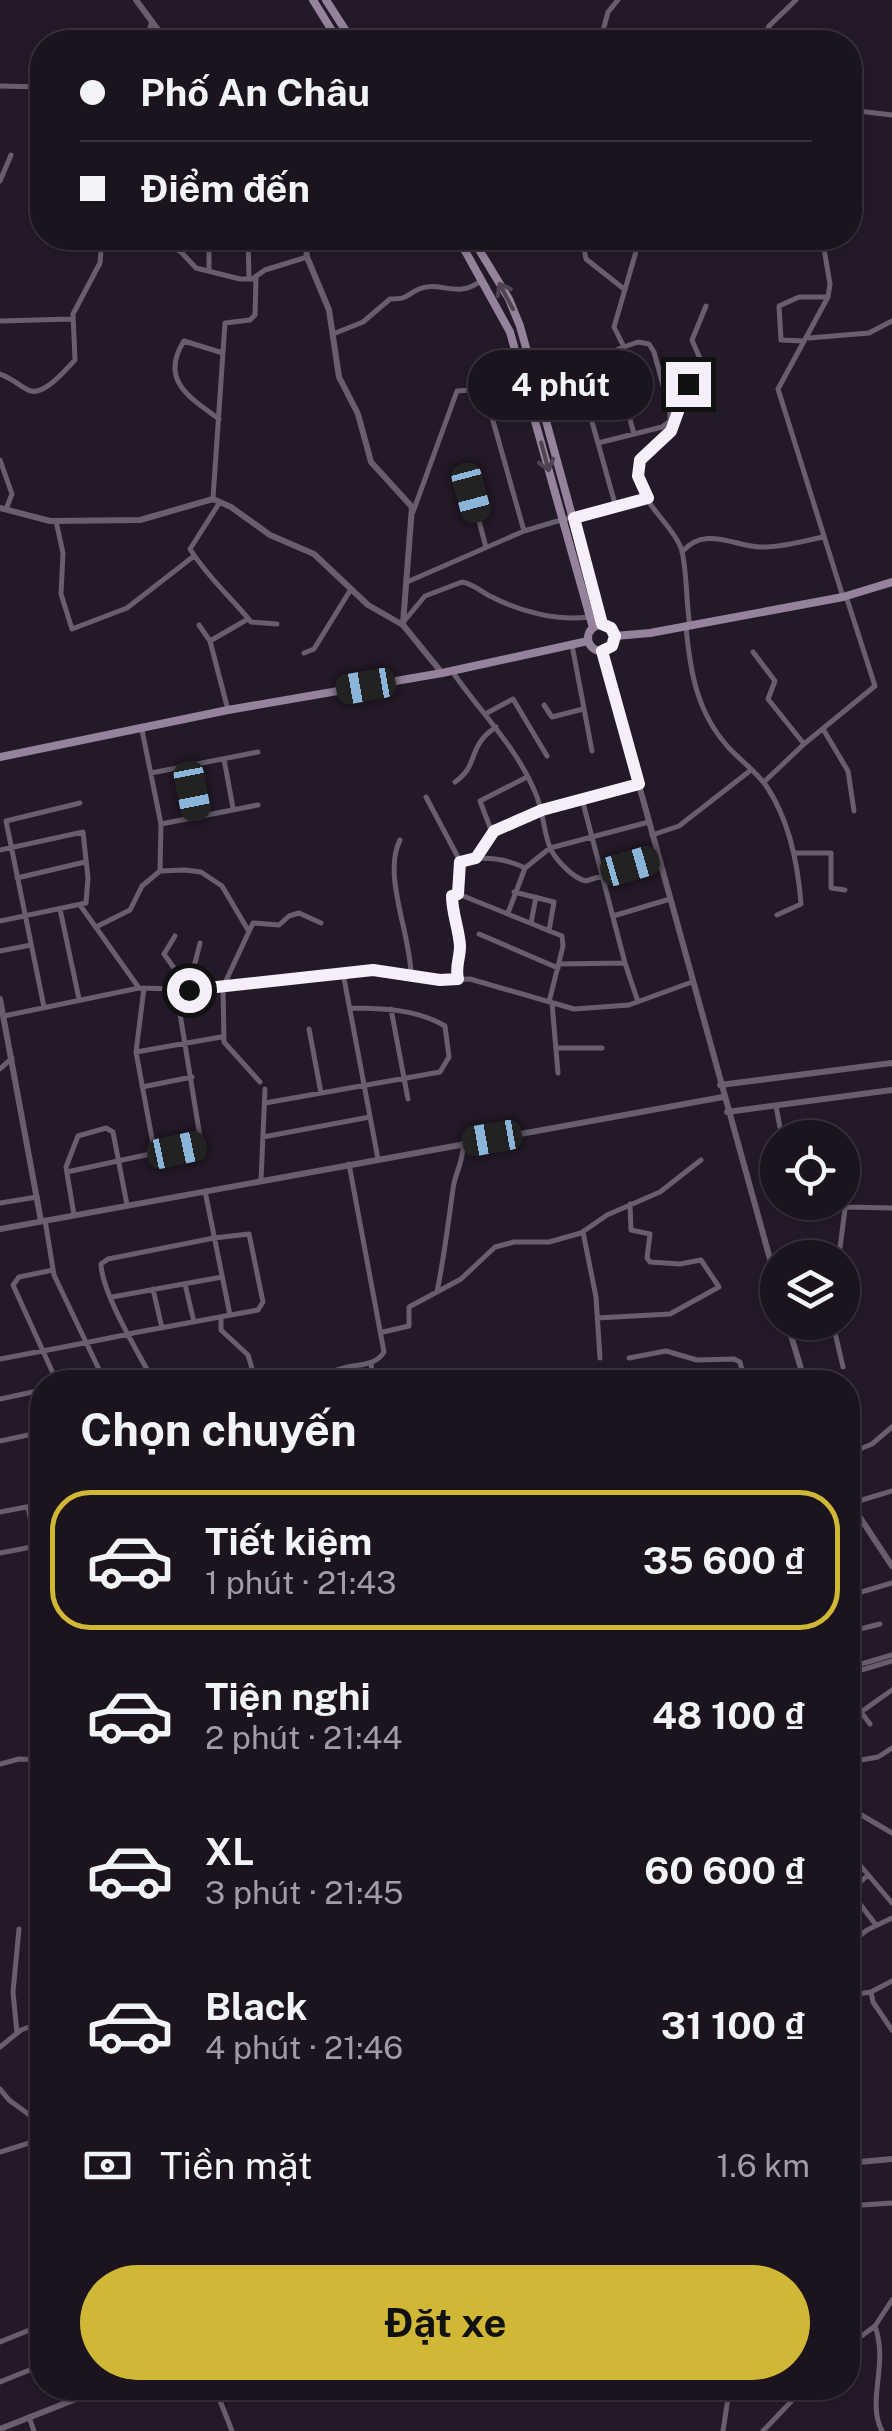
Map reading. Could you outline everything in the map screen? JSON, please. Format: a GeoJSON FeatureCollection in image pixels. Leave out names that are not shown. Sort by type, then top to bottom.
{"type":"FeatureCollection","features":[{"type":"Feature","properties":{"kind":"main road"},"geometry":{"type":"LineString","coordinates":[[313,0],[332,30]]}},
{"type":"Feature","properties":{"kind":"main road"},"geometry":{"type":"LineString","coordinates":[[326,0],[345,30]]}},
{"type":"Feature","properties":{"kind":"main road"},"geometry":{"type":"LineString","coordinates":[[465,250],[510,332],[592,628],[588,641]]}},
{"type":"Feature","properties":{"kind":"main road"},"geometry":{"type":"LineString","coordinates":[[479,250],[514,312],[602,624]]}},
{"type":"Feature","properties":{"kind":"main road"},"geometry":{"type":"LineString","coordinates":[[474,265],[485,259]]}},
{"type":"Feature","properties":{"kind":"main road"},"geometry":{"type":"LineString","coordinates":[[615,636],[845,596],[892,582]]}},
{"type":"Feature","properties":{"kind":"main road"},"geometry":{"type":"LineString","coordinates":[[588,641],[602,651],[612,646],[615,636],[611,628],[602,624],[592,628]]}},
{"type":"Feature","properties":{"kind":"main road"},"geometry":{"type":"LineString","coordinates":[[0,758],[588,641]]}},
{"type":"Feature","properties":{"kind":"street"},"geometry":{"type":"LineString","coordinates":[[136,0],[158,30]]}},
{"type":"Feature","properties":{"kind":"street"},"geometry":{"type":"LineString","coordinates":[[603,30],[608,12],[618,0]]}},
{"type":"Feature","properties":{"kind":"street"},"geometry":{"type":"LineString","coordinates":[[767,30],[796,0]]}},
{"type":"Feature","properties":{"kind":"street"},"geometry":{"type":"LineString","coordinates":[[149,30],[152,21]]}},
{"type":"Feature","properties":{"kind":"street"},"geometry":{"type":"LineString","coordinates":[[0,86],[30,87]]}},
{"type":"Feature","properties":{"kind":"street"},"geometry":{"type":"LineString","coordinates":[[862,111],[892,115]]}},
{"type":"Feature","properties":{"kind":"street"},"geometry":{"type":"LineString","coordinates":[[0,182],[11,155]]}},
{"type":"Feature","properties":{"kind":"street"},"geometry":{"type":"LineString","coordinates":[[0,374],[19,381],[30,391],[40,390],[77,356],[72,319],[100,263],[101,250]]}},
{"type":"Feature","properties":{"kind":"street"},"geometry":{"type":"LineString","coordinates":[[178,250],[194,267],[252,278],[282,264],[308,258]]}},
{"type":"Feature","properties":{"kind":"street"},"geometry":{"type":"LineString","coordinates":[[209,250],[209,271]]}},
{"type":"Feature","properties":{"kind":"street"},"geometry":{"type":"LineString","coordinates":[[249,250],[255,315],[250,320],[226,322],[216,500],[207,527],[190,545],[221,593],[236,600],[248,619],[256,624],[277,624]]}},
{"type":"Feature","properties":{"kind":"street"},"geometry":{"type":"LineString","coordinates":[[307,250],[329,310],[339,377],[358,414],[371,462],[413,512]]}},
{"type":"Feature","properties":{"kind":"street"},"geometry":{"type":"LineString","coordinates":[[584,250],[586,259],[624,289]]}},
{"type":"Feature","properties":{"kind":"street"},"geometry":{"type":"LineString","coordinates":[[624,347],[614,328],[636,250]]}},
{"type":"Feature","properties":{"kind":"street"},"geometry":{"type":"LineString","coordinates":[[764,782],[875,686],[778,389],[828,297],[830,284],[824,250]]}},
{"type":"Feature","properties":{"kind":"street"},"geometry":{"type":"LineString","coordinates":[[333,334],[363,322],[390,299],[406,300],[423,288],[466,290],[483,280]]}},
{"type":"Feature","properties":{"kind":"street"},"geometry":{"type":"LineString","coordinates":[[828,297],[799,297],[778,306],[781,340],[869,333],[892,321]]}},
{"type":"Feature","properties":{"kind":"street"},"geometry":{"type":"LineString","coordinates":[[706,306],[692,340],[702,371],[688,384],[671,431],[640,460],[638,476],[682,552],[690,673],[706,712],[724,742],[764,782],[796,853],[801,904],[778,916]]}},
{"type":"Feature","properties":{"kind":"street"},"geometry":{"type":"LineString","coordinates":[[0,321],[72,319]]}},
{"type":"Feature","properties":{"kind":"street"},"geometry":{"type":"LineString","coordinates":[[219,419],[190,398],[173,366],[184,341],[223,353]]}},
{"type":"Feature","properties":{"kind":"street"},"geometry":{"type":"LineString","coordinates":[[598,442],[662,428],[670,421],[654,352],[649,344],[638,342],[618,349],[613,357],[634,434]]}},
{"type":"Feature","properties":{"kind":"street"},"geometry":{"type":"LineString","coordinates":[[403,624],[413,512],[457,390],[484,389],[494,381],[532,370]]}},
{"type":"Feature","properties":{"kind":"street"},"geometry":{"type":"LineString","coordinates":[[484,389],[524,530]]}},
{"type":"Feature","properties":{"kind":"street"},"geometry":{"type":"LineString","coordinates":[[584,393],[615,500],[613,506]]}},
{"type":"Feature","properties":{"kind":"street"},"geometry":{"type":"LineString","coordinates":[[0,460],[12,494],[3,508],[56,520],[150,519],[216,500],[270,536],[314,554],[372,609],[403,624],[486,713],[527,777],[542,810],[550,848],[582,881],[658,858]]}},
{"type":"Feature","properties":{"kind":"street"},"geometry":{"type":"LineString","coordinates":[[464,466],[486,547]]}},
{"type":"Feature","properties":{"kind":"street"},"geometry":{"type":"LineString","coordinates":[[406,582],[524,530],[648,498]]}},
{"type":"Feature","properties":{"kind":"street"},"geometry":{"type":"LineString","coordinates":[[56,520],[63,553],[61,594],[72,629],[126,608],[194,556]]}},
{"type":"Feature","properties":{"kind":"street"},"geometry":{"type":"LineString","coordinates":[[682,552],[693,541],[712,537],[755,547],[824,537]]}},
{"type":"Feature","properties":{"kind":"street"},"geometry":{"type":"LineString","coordinates":[[403,624],[425,596],[462,582],[531,612],[589,617]]}},
{"type":"Feature","properties":{"kind":"street"},"geometry":{"type":"LineString","coordinates":[[304,653],[314,649],[351,589]]}},
{"type":"Feature","properties":{"kind":"street"},"geometry":{"type":"LineString","coordinates":[[210,641],[248,619]]}},
{"type":"Feature","properties":{"kind":"street"},"geometry":{"type":"LineString","coordinates":[[198,625],[210,641],[228,710]]}},
{"type":"Feature","properties":{"kind":"street"},"geometry":{"type":"LineString","coordinates":[[572,645],[592,751]]}},
{"type":"Feature","properties":{"kind":"street"},"geometry":{"type":"LineString","coordinates":[[602,651],[764,1240]]}},
{"type":"Feature","properties":{"kind":"street"},"geometry":{"type":"LineString","coordinates":[[753,652],[775,681],[768,699],[804,744]]}},
{"type":"Feature","properties":{"kind":"street"},"geometry":{"type":"LineString","coordinates":[[486,713],[513,698],[547,756]]}},
{"type":"Feature","properties":{"kind":"street"},"geometry":{"type":"LineString","coordinates":[[544,705],[552,717],[584,709]]}},
{"type":"Feature","properties":{"kind":"street"},"geometry":{"type":"LineString","coordinates":[[455,782],[467,773],[478,740],[496,726]]}},
{"type":"Feature","properties":{"kind":"street"},"geometry":{"type":"LineString","coordinates":[[824,729],[848,771],[854,810]]}},
{"type":"Feature","properties":{"kind":"street"},"geometry":{"type":"LineString","coordinates":[[142,730],[161,824],[160,871]]}},
{"type":"Feature","properties":{"kind":"street"},"geometry":{"type":"LineString","coordinates":[[151,773],[258,752]]}},
{"type":"Feature","properties":{"kind":"street"},"geometry":{"type":"LineString","coordinates":[[224,759],[234,808]]}},
{"type":"Feature","properties":{"kind":"street"},"geometry":{"type":"LineString","coordinates":[[187,766],[197,816]]}},
{"type":"Feature","properties":{"kind":"street"},"geometry":{"type":"LineString","coordinates":[[652,835],[679,826],[751,770]]}},
{"type":"Feature","properties":{"kind":"street"},"geometry":{"type":"LineString","coordinates":[[494,831],[489,828],[480,801],[527,777]]}},
{"type":"Feature","properties":{"kind":"street"},"geometry":{"type":"LineString","coordinates":[[476,858],[494,831],[542,810],[639,784]]}},
{"type":"Feature","properties":{"kind":"street"},"geometry":{"type":"LineString","coordinates":[[426,797],[460,862],[458,894]]}},
{"type":"Feature","properties":{"kind":"street"},"geometry":{"type":"LineString","coordinates":[[582,799],[638,1002]]}},
{"type":"Feature","properties":{"kind":"street"},"geometry":{"type":"LineString","coordinates":[[44,1007],[8,820],[80,803]]}},
{"type":"Feature","properties":{"kind":"street"},"geometry":{"type":"LineString","coordinates":[[161,824],[258,805]]}},
{"type":"Feature","properties":{"kind":"street"},"geometry":{"type":"LineString","coordinates":[[508,914],[525,868],[550,848],[649,822]]}},
{"type":"Feature","properties":{"kind":"street"},"geometry":{"type":"LineString","coordinates":[[0,850],[83,832],[88,878],[86,904],[0,921]]}},
{"type":"Feature","properties":{"kind":"street"},"geometry":{"type":"LineString","coordinates":[[400,840],[394,856],[395,877],[410,950],[411,975]]}},
{"type":"Feature","properties":{"kind":"street"},"geometry":{"type":"LineString","coordinates":[[796,853],[831,853],[831,888],[845,890]]}},
{"type":"Feature","properties":{"kind":"street"},"geometry":{"type":"LineString","coordinates":[[460,862],[476,858],[506,860],[525,868]]}},
{"type":"Feature","properties":{"kind":"street"},"geometry":{"type":"LineString","coordinates":[[17,878],[86,862]]}},
{"type":"Feature","properties":{"kind":"street"},"geometry":{"type":"LineString","coordinates":[[96,927],[130,910],[142,886],[160,871],[200,872],[222,886],[248,931]]}},
{"type":"Feature","properties":{"kind":"street"},"geometry":{"type":"LineString","coordinates":[[514,892],[555,904],[549,931]]}},
{"type":"Feature","properties":{"kind":"street"},"geometry":{"type":"LineString","coordinates":[[458,979],[460,944],[452,896],[458,894],[564,938],[550,1003],[558,1074]]}},
{"type":"Feature","properties":{"kind":"street"},"geometry":{"type":"LineString","coordinates":[[531,924],[536,897]]}},
{"type":"Feature","properties":{"kind":"street"},"geometry":{"type":"LineString","coordinates":[[613,916],[670,899]]}},
{"type":"Feature","properties":{"kind":"street"},"geometry":{"type":"LineString","coordinates":[[80,904],[141,988],[136,1052],[155,1155]]}},
{"type":"Feature","properties":{"kind":"street"},"geometry":{"type":"LineString","coordinates":[[60,909],[79,1000]]}},
{"type":"Feature","properties":{"kind":"street"},"geometry":{"type":"LineString","coordinates":[[260,1082],[244,1068],[222,1036],[223,987],[254,923],[279,926],[299,913],[321,923]]}},
{"type":"Feature","properties":{"kind":"street"},"geometry":{"type":"LineString","coordinates":[[479,934],[558,966],[625,963]]}},
{"type":"Feature","properties":{"kind":"street"},"geometry":{"type":"LineString","coordinates":[[176,936],[164,954],[189,990]]}},
{"type":"Feature","properties":{"kind":"street"},"geometry":{"type":"LineString","coordinates":[[182,977],[195,963],[200,943]]}},
{"type":"Feature","properties":{"kind":"street"},"geometry":{"type":"LineString","coordinates":[[0,951],[31,945]]}},
{"type":"Feature","properties":{"kind":"street"},"geometry":{"type":"LineString","coordinates":[[4,1016],[141,988],[189,990],[381,970],[440,980],[470,978],[582,1009],[638,1002],[692,982]]}},
{"type":"Feature","properties":{"kind":"street"},"geometry":{"type":"LineString","coordinates":[[343,973],[378,1159]]}},
{"type":"Feature","properties":{"kind":"street"},"geometry":{"type":"LineString","coordinates":[[67,1172],[201,1143],[176,989]]}},
{"type":"Feature","properties":{"kind":"street"},"geometry":{"type":"LineString","coordinates":[[0,999],[53,1270],[99,1370]]}},
{"type":"Feature","properties":{"kind":"street"},"geometry":{"type":"LineString","coordinates":[[265,1104],[440,1072],[449,1057],[445,1026],[391,1009],[350,1008]]}},
{"type":"Feature","properties":{"kind":"street"},"geometry":{"type":"LineString","coordinates":[[391,1009],[408,1099]]}},
{"type":"Feature","properties":{"kind":"street"},"geometry":{"type":"LineString","coordinates":[[309,1029],[321,1093]]}},
{"type":"Feature","properties":{"kind":"street"},"geometry":{"type":"LineString","coordinates":[[136,1052],[222,1036]]}},
{"type":"Feature","properties":{"kind":"street"},"geometry":{"type":"LineString","coordinates":[[556,1048],[602,1048]]}},
{"type":"Feature","properties":{"kind":"street"},"geometry":{"type":"LineString","coordinates":[[0,1069],[12,1058]]}},
{"type":"Feature","properties":{"kind":"street"},"geometry":{"type":"LineString","coordinates":[[720,1085],[892,1063]]}},
{"type":"Feature","properties":{"kind":"street"},"geometry":{"type":"LineString","coordinates":[[142,1086],[192,1077]]}},
{"type":"Feature","properties":{"kind":"street"},"geometry":{"type":"LineString","coordinates":[[260,1180],[266,1089]]}},
{"type":"Feature","properties":{"kind":"street"},"geometry":{"type":"LineString","coordinates":[[727,1112],[892,1090]]}},
{"type":"Feature","properties":{"kind":"street"},"geometry":{"type":"LineString","coordinates":[[0,1229],[723,1097]]}},
{"type":"Feature","properties":{"kind":"street"},"geometry":{"type":"LineString","coordinates":[[776,1106],[779,1120]]}},
{"type":"Feature","properties":{"kind":"street"},"geometry":{"type":"LineString","coordinates":[[263,1137],[370,1117]]}},
{"type":"Feature","properties":{"kind":"street"},"geometry":{"type":"LineString","coordinates":[[74,1215],[67,1160],[76,1138],[85,1132],[112,1129],[127,1205]]}},
{"type":"Feature","properties":{"kind":"street"},"geometry":{"type":"LineString","coordinates":[[437,1293],[453,1186],[464,1162],[463,1144]]}},
{"type":"Feature","properties":{"kind":"street"},"geometry":{"type":"LineString","coordinates":[[383,1332],[409,1326],[410,1307],[466,1276],[495,1247],[514,1242],[548,1242],[584,1232],[607,1214],[660,1192],[701,1160]]}},
{"type":"Feature","properties":{"kind":"street"},"geometry":{"type":"LineString","coordinates":[[338,1370],[371,1363],[383,1356],[383,1332],[349,1164]]}},
{"type":"Feature","properties":{"kind":"street"},"geometry":{"type":"LineString","coordinates":[[205,1191],[230,1316]]}},
{"type":"Feature","properties":{"kind":"street"},"geometry":{"type":"LineString","coordinates":[[0,1203],[38,1197]]}},
{"type":"Feature","properties":{"kind":"street"},"geometry":{"type":"LineString","coordinates":[[597,1318],[670,1314],[719,1285],[701,1260],[650,1262],[650,1234],[631,1230],[630,1204]]}},
{"type":"Feature","properties":{"kind":"street"},"geometry":{"type":"LineString","coordinates":[[860,1208],[892,1208]]}},
{"type":"Feature","properties":{"kind":"street"},"geometry":{"type":"LineString","coordinates":[[584,1232],[600,1358]]}},
{"type":"Feature","properties":{"kind":"street"},"geometry":{"type":"LineString","coordinates":[[0,1359],[129,1334],[230,1316],[262,1306],[252,1238],[246,1233],[104,1261],[101,1272],[129,1334],[148,1370]]}},
{"type":"Feature","properties":{"kind":"street"},"geometry":{"type":"LineString","coordinates":[[51,1370],[13,1286],[19,1277],[53,1270]]}},
{"type":"Feature","properties":{"kind":"street"},"geometry":{"type":"LineString","coordinates":[[112,1297],[222,1277]]}},
{"type":"Feature","properties":{"kind":"street"},"geometry":{"type":"LineString","coordinates":[[185,1284],[194,1322]]}},
{"type":"Feature","properties":{"kind":"street"},"geometry":{"type":"LineString","coordinates":[[152,1290],[162,1328]]}},
{"type":"Feature","properties":{"kind":"street"},"geometry":{"type":"LineString","coordinates":[[221,1317],[221,1330],[248,1355],[252,1370]]}},
{"type":"Feature","properties":{"kind":"street"},"geometry":{"type":"LineString","coordinates":[[792,1340],[801,1370]]}},
{"type":"Feature","properties":{"kind":"street"},"geometry":{"type":"LineString","coordinates":[[837,1340],[843,1368]]}},
{"type":"Feature","properties":{"kind":"street"},"geometry":{"type":"LineString","coordinates":[[629,1358],[666,1351],[698,1360],[734,1359],[740,1362],[742,1370]]}},
{"type":"Feature","properties":{"kind":"street"},"geometry":{"type":"LineString","coordinates":[[371,1363],[372,1370]]}},
{"type":"Feature","properties":{"kind":"street"},"geometry":{"type":"LineString","coordinates":[[0,1399],[30,1393]]}},
{"type":"Feature","properties":{"kind":"street"},"geometry":{"type":"LineString","coordinates":[[860,1449],[892,1427]]}},
{"type":"Feature","properties":{"kind":"street"},"geometry":{"type":"LineString","coordinates":[[0,1441],[30,1435]]}},
{"type":"Feature","properties":{"kind":"street"},"geometry":{"type":"LineString","coordinates":[[860,1501],[892,1491]]}},
{"type":"Feature","properties":{"kind":"street"},"geometry":{"type":"LineString","coordinates":[[0,1512],[28,1507],[30,1514]]}},
{"type":"Feature","properties":{"kind":"street"},"geometry":{"type":"LineString","coordinates":[[860,1516],[892,1566]]}},
{"type":"Feature","properties":{"kind":"street"},"geometry":{"type":"LineString","coordinates":[[0,1552],[30,1547]]}},
{"type":"Feature","properties":{"kind":"street"},"geometry":{"type":"LineString","coordinates":[[860,1592],[892,1583]]}},
{"type":"Feature","properties":{"kind":"street"},"geometry":{"type":"LineString","coordinates":[[860,1629],[880,1624]]}},
{"type":"Feature","properties":{"kind":"street"},"geometry":{"type":"LineString","coordinates":[[860,1667],[892,1658]]}},
{"type":"Feature","properties":{"kind":"street"},"geometry":{"type":"LineString","coordinates":[[870,1724],[860,1712],[892,1690]]}},
{"type":"Feature","properties":{"kind":"street"},"geometry":{"type":"LineString","coordinates":[[860,1759],[878,1757],[892,1748]]}},
{"type":"Feature","properties":{"kind":"street"},"geometry":{"type":"LineString","coordinates":[[0,1764],[30,1759]]}},
{"type":"Feature","properties":{"kind":"street"},"geometry":{"type":"LineString","coordinates":[[860,1814],[892,1833]]}},
{"type":"Feature","properties":{"kind":"street"},"geometry":{"type":"LineString","coordinates":[[860,1865],[892,1903]]}},
{"type":"Feature","properties":{"kind":"street"},"geometry":{"type":"LineString","coordinates":[[860,1882],[868,1875]]}},
{"type":"Feature","properties":{"kind":"street"},"geometry":{"type":"LineString","coordinates":[[860,1904],[876,1926]]}},
{"type":"Feature","properties":{"kind":"street"},"geometry":{"type":"LineString","coordinates":[[860,1936],[892,1918]]}},
{"type":"Feature","properties":{"kind":"street"},"geometry":{"type":"LineString","coordinates":[[17,2034],[13,1992],[18,1928]]}},
{"type":"Feature","properties":{"kind":"street"},"geometry":{"type":"LineString","coordinates":[[860,1993],[892,1981]]}},
{"type":"Feature","properties":{"kind":"street"},"geometry":{"type":"LineString","coordinates":[[871,1992],[873,2002],[892,2030]]}},
{"type":"Feature","properties":{"kind":"street"},"geometry":{"type":"LineString","coordinates":[[0,2047],[30,2028]]}},
{"type":"Feature","properties":{"kind":"street"},"geometry":{"type":"LineString","coordinates":[[0,2089],[30,2115]]}},
{"type":"Feature","properties":{"kind":"street"},"geometry":{"type":"LineString","coordinates":[[0,2152],[30,2143]]}},
{"type":"Feature","properties":{"kind":"street"},"geometry":{"type":"LineString","coordinates":[[860,2162],[892,2159]]}},
{"type":"Feature","properties":{"kind":"street"},"geometry":{"type":"LineString","coordinates":[[860,2205],[892,2203]]}},
{"type":"Feature","properties":{"kind":"street"},"geometry":{"type":"LineString","coordinates":[[860,2337],[875,2326],[891,2305]]}},
{"type":"Feature","properties":{"kind":"street"},"geometry":{"type":"LineString","coordinates":[[875,2326],[882,2357],[875,2415],[882,2431]]}},
{"type":"Feature","properties":{"kind":"street"},"geometry":{"type":"LineString","coordinates":[[0,2342],[30,2331]]}},
{"type":"Feature","properties":{"kind":"street"},"geometry":{"type":"LineString","coordinates":[[0,2382],[30,2370]]}},
{"type":"Feature","properties":{"kind":"street"},"geometry":{"type":"LineString","coordinates":[[1,2425],[73,2400]]}},
{"type":"Feature","properties":{"kind":"street"},"geometry":{"type":"LineString","coordinates":[[220,2400],[232,2431]]}},
{"type":"Feature","properties":{"kind":"street"},"geometry":{"type":"LineString","coordinates":[[723,2431],[728,2400]]}},
{"type":"Feature","properties":{"kind":"street"},"geometry":{"type":"LineString","coordinates":[[763,2431],[793,2400]]}},
{"type":"Feature","properties":{"kind":"street"},"geometry":{"type":"LineString","coordinates":[[29,2417],[34,2431]]}},
{"type":"Feature","properties":{"kind":"route"},"geometry":{"type":"LineString","coordinates":[[189,990],[373,970],[458,979],[460,944],[452,896],[458,894],[460,862],[476,858],[494,831],[542,810],[639,784],[602,651],[612,646],[615,636],[611,628],[602,624],[574,518],[648,498],[638,476],[640,460],[671,431],[688,384]]}}]}
